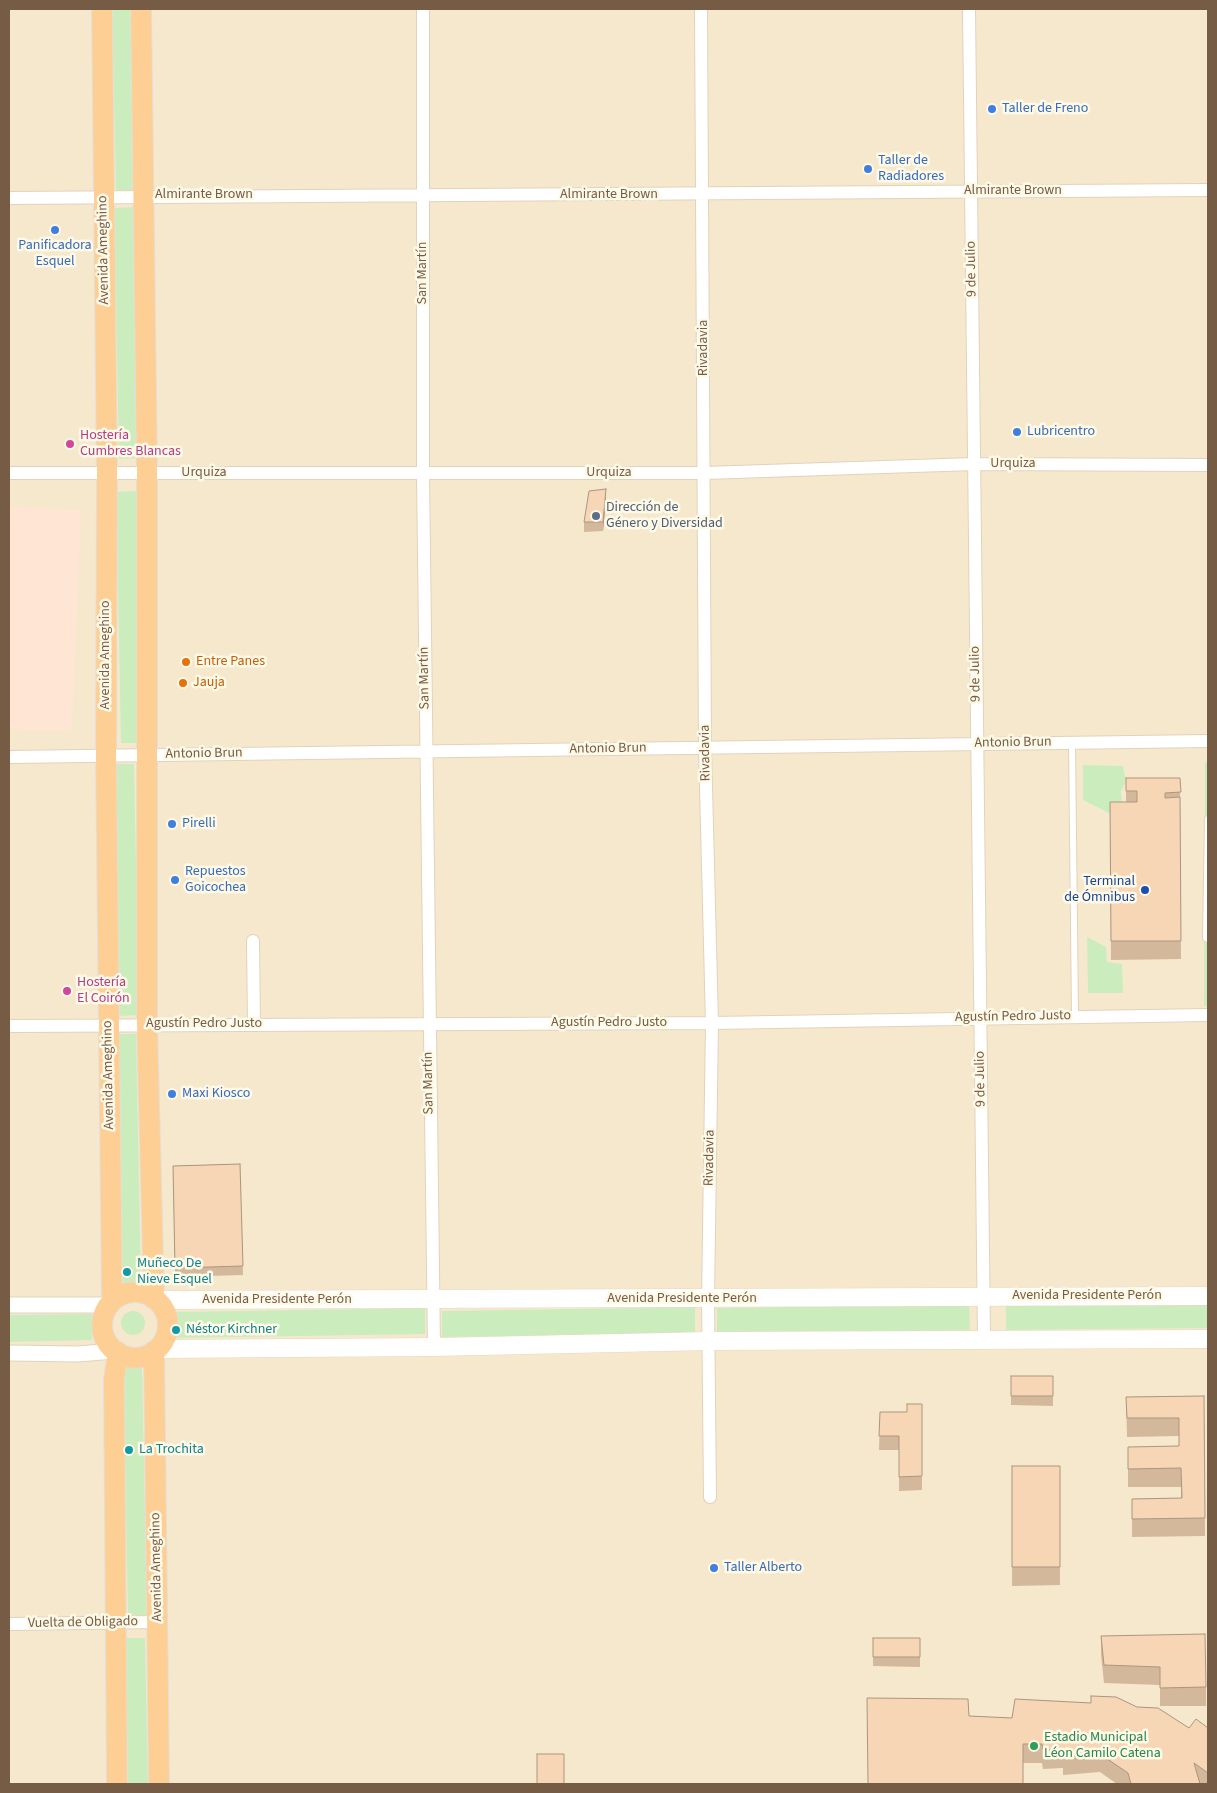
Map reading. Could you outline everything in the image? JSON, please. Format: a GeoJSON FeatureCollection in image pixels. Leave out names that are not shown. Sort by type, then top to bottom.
{"type":"FeatureCollection","features":[{"type":"Feature","properties":{"kind":"highway","name":"Avenida Ameghino"},"geometry":{"type":"LineString","coordinates":[[102,9],[107,472],[106,756],[111,1302]]}},
{"type":"Feature","properties":{"kind":"highway"},"geometry":{"type":"LineString","coordinates":[[141,9],[147,473],[147,1024],[155,1299]]}},
{"type":"Feature","properties":{"kind":"highway"},"geometry":{"type":"LineString","coordinates":[[131,1292],[141,1292],[155,1299],[164,1311],[167,1321],[167,1332],[155,1350],[136,1358],[116,1352],[107,1342],[102,1332],[102,1320],[111,1302],[131,1292]]}},
{"type":"Feature","properties":{"kind":"highway","name":"Avenida Ameghino"},"geometry":{"type":"LineString","coordinates":[[155,1350],[159,1784]]}},
{"type":"Feature","properties":{"kind":"highway"},"geometry":{"type":"LineString","coordinates":[[116,1352],[114,1380],[117,1784]]}},
{"type":"Feature","properties":{"kind":"main road","name":"Avenida Presidente Perón"},"geometry":{"type":"LineString","coordinates":[[155,1299],[432,1300],[708,1299],[983,1295],[1208,1296]]}},
{"type":"Feature","properties":{"kind":"main road"},"geometry":{"type":"LineString","coordinates":[[155,1350],[434,1347],[709,1341],[1208,1339]]}},
{"type":"Feature","properties":{"kind":"street","name":"San Martín"},"geometry":{"type":"LineString","coordinates":[[422,9],[425,751],[434,1347]]}},
{"type":"Feature","properties":{"kind":"street","name":"Rivadavia"},"geometry":{"type":"LineString","coordinates":[[701,9],[706,748],[712,1023],[708,1299],[710,1497]]}},
{"type":"Feature","properties":{"kind":"street","name":"9 de Julio"},"geometry":{"type":"LineString","coordinates":[[969,9],[984,1340]]}},
{"type":"Feature","properties":{"kind":"street","name":"Almirante Brown"},"geometry":{"type":"LineString","coordinates":[[9,198],[422,194],[702,195],[1208,190]]}},
{"type":"Feature","properties":{"kind":"street","name":"Urquiza"},"geometry":{"type":"LineString","coordinates":[[9,473],[705,473],[974,464],[1208,465]]}},
{"type":"Feature","properties":{"kind":"street","name":"Antonio Brun"},"geometry":{"type":"LineString","coordinates":[[9,757],[1208,741]]}},
{"type":"Feature","properties":{"kind":"street"},"geometry":{"type":"LineString","coordinates":[[253,941],[254,1024]]}},
{"type":"Feature","properties":{"kind":"street","name":"Agustín Pedro Justo"},"geometry":{"type":"LineString","coordinates":[[9,1026],[712,1023],[1208,1015]]}},
{"type":"Feature","properties":{"kind":"street"},"geometry":{"type":"LineString","coordinates":[[9,1305],[111,1302]]}},
{"type":"Feature","properties":{"kind":"street"},"geometry":{"type":"LineString","coordinates":[[9,1353],[78,1354],[116,1352]]}},
{"type":"Feature","properties":{"kind":"street","name":"Vuelta de Obligado"},"geometry":{"type":"LineString","coordinates":[[9,1624],[157,1622]]}},
{"type":"Feature","properties":{"kind":"lane"},"geometry":{"type":"LineString","coordinates":[[1072,742],[1075,1016]]}},
{"type":"Feature","properties":{"kind":"lane"},"geometry":{"type":"LineString","coordinates":[[1208,819],[1206,938],[1208,939]]}},
{"type":"Feature","properties":{"kind":"shaded area"},"geometry":{"type":"Polygon","coordinates":[[[9,9],[1208,9],[1208,1784],[9,1784],[9,9]]]}},
{"type":"Feature","properties":{"kind":"shaded area"},"geometry":{"type":"Polygon","coordinates":[[[9,507],[81,510],[72,731],[9,729],[9,507]]]}},
{"type":"Feature","properties":{"kind":"green space"},"geometry":{"type":"Polygon","coordinates":[[[112,9],[132,9],[135,190],[116,190],[112,9]]]}},
{"type":"Feature","properties":{"kind":"green space"},"geometry":{"type":"Polygon","coordinates":[[[133,207],[138,458],[119,459],[114,208],[133,207]]]}},
{"type":"Feature","properties":{"kind":"green space"},"geometry":{"type":"Polygon","coordinates":[[[136,491],[141,743],[121,743],[116,492],[136,491]]]}},
{"type":"Feature","properties":{"kind":"green space"},"geometry":{"type":"Polygon","coordinates":[[[1205,762],[1208,762],[1208,1006],[1204,1006],[1205,762]]]}},
{"type":"Feature","properties":{"kind":"green space"},"geometry":{"type":"Polygon","coordinates":[[[115,764],[134,764],[139,1015],[120,1016],[115,764]]]}},
{"type":"Feature","properties":{"kind":"green space"},"geometry":{"type":"Polygon","coordinates":[[[1083,765],[1123,766],[1126,782],[1121,791],[1123,814],[1115,816],[1083,800],[1083,765]]]}},
{"type":"Feature","properties":{"kind":"green space"},"geometry":{"type":"Polygon","coordinates":[[[1087,937],[1106,947],[1107,962],[1122,964],[1123,993],[1088,993],[1087,937]]]}},
{"type":"Feature","properties":{"kind":"green space"},"geometry":{"type":"Polygon","coordinates":[[[117,1034],[136,1034],[141,1285],[122,1286],[117,1034]]]}},
{"type":"Feature","properties":{"kind":"green space"},"geometry":{"type":"Polygon","coordinates":[[[969,1304],[970,1330],[717,1334],[717,1308],[969,1304]]]}},
{"type":"Feature","properties":{"kind":"green space"},"geometry":{"type":"Polygon","coordinates":[[[1208,1304],[1208,1328],[1006,1330],[1006,1306],[1208,1304]]]}},
{"type":"Feature","properties":{"kind":"green space"},"geometry":{"type":"Polygon","coordinates":[[[695,1307],[695,1334],[442,1337],[442,1311],[695,1307]]]}},
{"type":"Feature","properties":{"kind":"green space"},"geometry":{"type":"Polygon","coordinates":[[[425,1308],[425,1334],[173,1338],[172,1312],[425,1308]]]}},
{"type":"Feature","properties":{"kind":"green space"},"geometry":{"type":"Polygon","coordinates":[[[133,1311],[138,1312],[144,1318],[144,1328],[138,1334],[133,1335],[128,1334],[122,1328],[121,1323],[122,1318],[128,1312],[133,1311]]]}},
{"type":"Feature","properties":{"kind":"green space"},"geometry":{"type":"Polygon","coordinates":[[[92,1314],[92,1340],[9,1342],[9,1315],[92,1314]]]}},
{"type":"Feature","properties":{"kind":"green space"},"geometry":{"type":"Polygon","coordinates":[[[123,1364],[142,1364],[147,1615],[128,1616],[123,1364]]]}},
{"type":"Feature","properties":{"kind":"green space"},"geometry":{"type":"Polygon","coordinates":[[[125,1638],[145,1638],[148,1784],[128,1784],[125,1638]]]}},
{"type":"Feature","properties":{"kind":"building","name":"Dirección de Género y Diversidad"},"geometry":{"type":"Polygon","coordinates":[[[606,489],[603,522],[584,522],[589,491],[606,489]]]}},
{"type":"Feature","properties":{"kind":"building","name":"Terminal de Ómnibus"},"geometry":{"type":"Polygon","coordinates":[[[1126,778],[1180,778],[1181,792],[1165,793],[1165,798],[1180,797],[1181,941],[1111,941],[1110,802],[1137,802],[1137,791],[1126,791],[1126,778]]]}},
{"type":"Feature","properties":{"kind":"building"},"geometry":{"type":"Polygon","coordinates":[[[240,1164],[243,1266],[175,1268],[173,1166],[240,1164]]]}},
{"type":"Feature","properties":{"kind":"building"},"geometry":{"type":"Polygon","coordinates":[[[1011,1376],[1053,1376],[1053,1396],[1011,1396],[1011,1376]]]}},
{"type":"Feature","properties":{"kind":"building"},"geometry":{"type":"Polygon","coordinates":[[[1204,1396],[1205,1518],[1132,1519],[1132,1499],[1182,1498],[1181,1468],[1128,1469],[1128,1447],[1179,1446],[1179,1418],[1127,1418],[1126,1397],[1204,1396]]]}},
{"type":"Feature","properties":{"kind":"building"},"geometry":{"type":"Polygon","coordinates":[[[907,1404],[922,1404],[922,1476],[899,1477],[899,1436],[879,1436],[880,1412],[907,1412],[907,1404]]]}},
{"type":"Feature","properties":{"kind":"building"},"geometry":{"type":"Polygon","coordinates":[[[1012,1466],[1060,1466],[1060,1567],[1012,1567],[1012,1466]]]}},
{"type":"Feature","properties":{"kind":"building"},"geometry":{"type":"Polygon","coordinates":[[[1205,1634],[1206,1687],[1160,1688],[1160,1667],[1104,1665],[1101,1636],[1205,1634]]]}},
{"type":"Feature","properties":{"kind":"building"},"geometry":{"type":"Polygon","coordinates":[[[873,1638],[920,1638],[920,1657],[873,1657],[873,1638]]]}},
{"type":"Feature","properties":{"kind":"building","name":"Estadio Municipal Léon Camilo Catena"},"geometry":{"type":"Polygon","coordinates":[[[1091,1696],[1116,1697],[1137,1707],[1158,1708],[1189,1728],[1196,1719],[1208,1728],[1208,1773],[1194,1763],[1200,1784],[1131,1784],[1128,1773],[1100,1754],[1063,1757],[1063,1750],[1043,1750],[1042,1744],[1023,1744],[1023,1784],[868,1784],[867,1698],[968,1699],[969,1716],[1012,1718],[1015,1699],[1091,1703],[1091,1696]]]}},
{"type":"Feature","properties":{"kind":"building"},"geometry":{"type":"Polygon","coordinates":[[[537,1754],[564,1754],[564,1784],[537,1784],[537,1754]]]}},
{"type":"Feature","properties":{"kind":"place","name":"Taller de Freno"},"geometry":{"type":"Point","coordinates":[992,109]}},
{"type":"Feature","properties":{"kind":"place","name":"Taller de Radiadores"},"geometry":{"type":"Point","coordinates":[868,169]}},
{"type":"Feature","properties":{"kind":"place","name":"Panificadora Esquel"},"geometry":{"type":"Point","coordinates":[55,230]}},
{"type":"Feature","properties":{"kind":"place","name":"Lubricentro"},"geometry":{"type":"Point","coordinates":[1017,432]}},
{"type":"Feature","properties":{"kind":"place","name":"Hostería Cumbres Blancas"},"geometry":{"type":"Point","coordinates":[70,444]}},
{"type":"Feature","properties":{"kind":"place","name":"Dirección de Género y Diversidad"},"geometry":{"type":"Point","coordinates":[596,516]}},
{"type":"Feature","properties":{"kind":"place","name":"Entre Panes"},"geometry":{"type":"Point","coordinates":[186,662]}},
{"type":"Feature","properties":{"kind":"place","name":"Jauja"},"geometry":{"type":"Point","coordinates":[183,683]}},
{"type":"Feature","properties":{"kind":"place","name":"Pirelli"},"geometry":{"type":"Point","coordinates":[172,824]}},
{"type":"Feature","properties":{"kind":"place","name":"Repuestos Goicochea"},"geometry":{"type":"Point","coordinates":[175,880]}},
{"type":"Feature","properties":{"kind":"place","name":"Terminal de Ómnibus"},"geometry":{"type":"Point","coordinates":[1145,890]}},
{"type":"Feature","properties":{"kind":"place","name":"Hostería El Coirón"},"geometry":{"type":"Point","coordinates":[67,991]}},
{"type":"Feature","properties":{"kind":"place","name":"Maxi Kiosco"},"geometry":{"type":"Point","coordinates":[172,1094]}},
{"type":"Feature","properties":{"kind":"place","name":"Muñeco De Nieve Esquel"},"geometry":{"type":"Point","coordinates":[127,1272]}},
{"type":"Feature","properties":{"kind":"place","name":"Néstor Kirchner"},"geometry":{"type":"Point","coordinates":[176,1330]}},
{"type":"Feature","properties":{"kind":"place","name":"La Trochita"},"geometry":{"type":"Point","coordinates":[129,1450]}},
{"type":"Feature","properties":{"kind":"place","name":"Taller Alberto"},"geometry":{"type":"Point","coordinates":[714,1568]}},
{"type":"Feature","properties":{"kind":"place","name":"Estadio Municipal Léon Camilo Catena"},"geometry":{"type":"Point","coordinates":[1034,1746]}}]}
